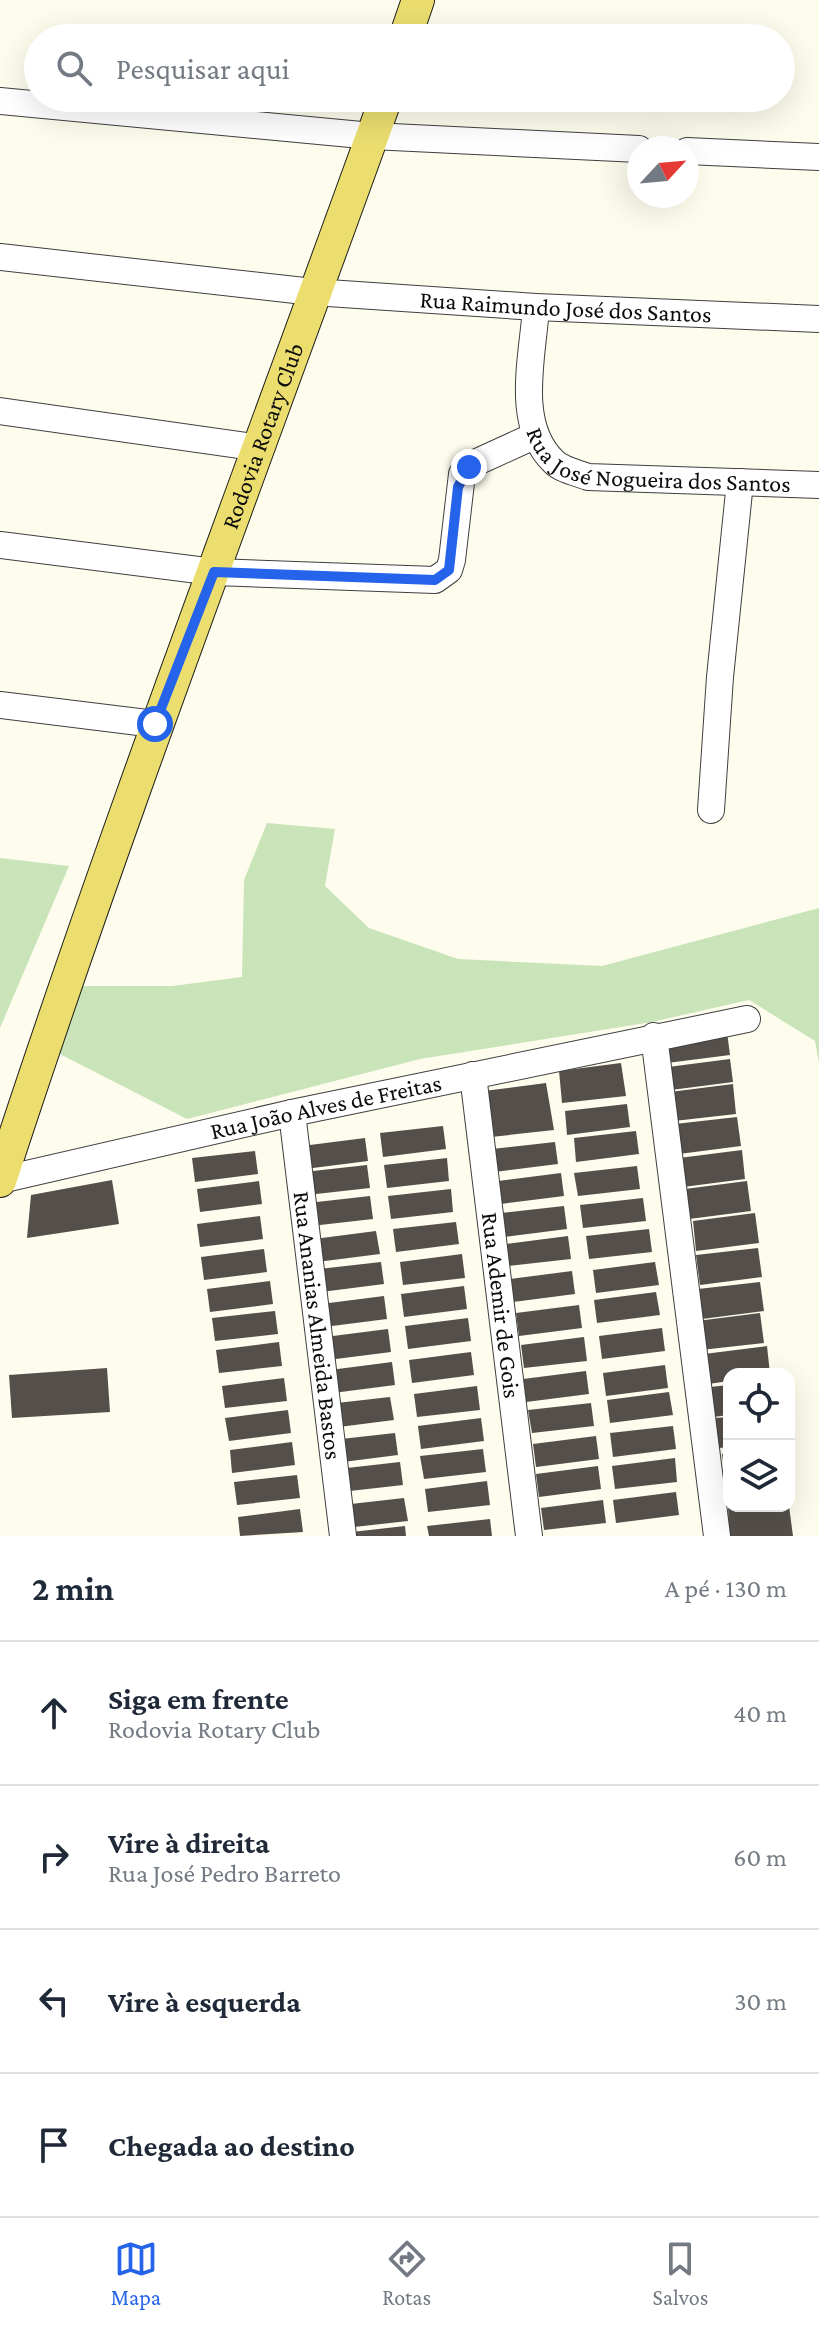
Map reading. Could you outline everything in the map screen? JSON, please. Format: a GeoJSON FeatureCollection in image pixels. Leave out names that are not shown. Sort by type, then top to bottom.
{"type":"FeatureCollection","features":[{"type":"Feature","properties":{"kind":"main road"},"geometry":{"type":"LineString","coordinates":[[410,24],[418,0]]}},
{"type":"Feature","properties":{"kind":"main road","name":"Rodovia Rotary Club"},"geometry":{"type":"LineString","coordinates":[[0,1180],[155,724],[260,448],[313,292],[381,112]]}},
{"type":"Feature","properties":{"kind":"street"},"geometry":{"type":"LineString","coordinates":[[0,101],[24,103]]}},
{"type":"Feature","properties":{"kind":"street"},"geometry":{"type":"LineString","coordinates":[[117,112],[372,136],[627,148]]}},
{"type":"Feature","properties":{"kind":"street"},"geometry":{"type":"LineString","coordinates":[[699,152],[819,157]]}},
{"type":"Feature","properties":{"kind":"street","name":"Rua Raimundo José dos Santos"},"geometry":{"type":"LineString","coordinates":[[0,257],[313,292],[536,307],[819,319]]}},
{"type":"Feature","properties":{"kind":"street","name":"Rua José Nogueira dos Santos"},"geometry":{"type":"LineString","coordinates":[[536,307],[529,411],[534,436],[556,464],[588,477],[819,485]]}},
{"type":"Feature","properties":{"kind":"street"},"geometry":{"type":"LineString","coordinates":[[0,411],[260,448]]}},
{"type":"Feature","properties":{"kind":"street"},"geometry":{"type":"LineString","coordinates":[[0,545],[214,572],[435,580],[449,570],[462,474],[477,462],[534,436]]}},
{"type":"Feature","properties":{"kind":"street"},"geometry":{"type":"LineString","coordinates":[[711,810],[720,677],[740,482]]}},
{"type":"Feature","properties":{"kind":"street"},"geometry":{"type":"LineString","coordinates":[[0,705],[155,724]]}},
{"type":"Feature","properties":{"kind":"street","name":"Rua João Alves de Freitas"},"geometry":{"type":"LineString","coordinates":[[0,1180],[292,1113],[747,1019]]}},
{"type":"Feature","properties":{"kind":"street"},"geometry":{"type":"LineString","coordinates":[[654,1036],[717,1536]]}},
{"type":"Feature","properties":{"kind":"street","name":"Rua Ademir de Gois"},"geometry":{"type":"LineString","coordinates":[[473,1075],[529,1536]]}},
{"type":"Feature","properties":{"kind":"street","name":"Rua Ananias Almeida Bastos"},"geometry":{"type":"LineString","coordinates":[[292,1113],[343,1536]]}},
{"type":"Feature","properties":{"kind":"green space"},"geometry":{"type":"Polygon","coordinates":[[[267,823],[335,829],[325,886],[369,928],[458,959],[602,966],[819,908],[819,1063],[815,1041],[749,1000],[652,1022],[420,1059],[187,1119],[50,1049],[77,986],[172,986],[242,977],[244,880],[267,823]]]}},
{"type":"Feature","properties":{"kind":"green space"},"geometry":{"type":"Polygon","coordinates":[[[0,858],[69,866],[0,1028],[0,858]]]}},
{"type":"Feature","properties":{"kind":"building"},"geometry":{"type":"Polygon","coordinates":[[[727,1032],[730,1055],[667,1063],[665,1040],[727,1032]]]}},
{"type":"Feature","properties":{"kind":"building"},"geometry":{"type":"Polygon","coordinates":[[[730,1059],[733,1082],[671,1090],[668,1067],[730,1059]]]}},
{"type":"Feature","properties":{"kind":"building"},"geometry":{"type":"Polygon","coordinates":[[[621,1063],[626,1096],[562,1103],[559,1071],[621,1063]]]}},
{"type":"Feature","properties":{"kind":"building"},"geometry":{"type":"Polygon","coordinates":[[[546,1083],[554,1130],[491,1137],[484,1091],[546,1083]]]}},
{"type":"Feature","properties":{"kind":"building"},"geometry":{"type":"Polygon","coordinates":[[[733,1084],[736,1114],[674,1121],[670,1092],[733,1084]]]}},
{"type":"Feature","properties":{"kind":"building"},"geometry":{"type":"Polygon","coordinates":[[[627,1104],[630,1127],[567,1135],[565,1111],[627,1104]]]}},
{"type":"Feature","properties":{"kind":"building"},"geometry":{"type":"Polygon","coordinates":[[[737,1117],[741,1146],[679,1154],[675,1124],[737,1117]]]}},
{"type":"Feature","properties":{"kind":"building"},"geometry":{"type":"Polygon","coordinates":[[[443,1126],[446,1149],[383,1157],[380,1133],[443,1126]]]}},
{"type":"Feature","properties":{"kind":"building"},"geometry":{"type":"Polygon","coordinates":[[[636,1131],[639,1154],[576,1162],[574,1138],[636,1131]]]}},
{"type":"Feature","properties":{"kind":"building"},"geometry":{"type":"Polygon","coordinates":[[[365,1138],[368,1161],[305,1169],[302,1146],[365,1138]]]}},
{"type":"Feature","properties":{"kind":"building"},"geometry":{"type":"Polygon","coordinates":[[[555,1142],[558,1164],[495,1172],[492,1149],[555,1142]]]}},
{"type":"Feature","properties":{"kind":"building"},"geometry":{"type":"Polygon","coordinates":[[[742,1150],[745,1179],[683,1187],[679,1158],[742,1150]]]}},
{"type":"Feature","properties":{"kind":"building"},"geometry":{"type":"Polygon","coordinates":[[[255,1151],[258,1174],[195,1182],[192,1158],[255,1151]]]}},
{"type":"Feature","properties":{"kind":"building"},"geometry":{"type":"Polygon","coordinates":[[[447,1158],[449,1181],[387,1188],[384,1165],[447,1158]]]}},
{"type":"Feature","properties":{"kind":"building"},"geometry":{"type":"Polygon","coordinates":[[[367,1165],[370,1188],[307,1195],[304,1172],[367,1165]]]}},
{"type":"Feature","properties":{"kind":"building"},"geometry":{"type":"Polygon","coordinates":[[[637,1166],[640,1189],[578,1196],[574,1173],[637,1166]]]}},
{"type":"Feature","properties":{"kind":"building"},"geometry":{"type":"Polygon","coordinates":[[[561,1173],[564,1196],[501,1204],[498,1181],[561,1173]]]}},
{"type":"Feature","properties":{"kind":"building"},"geometry":{"type":"Polygon","coordinates":[[[112,1180],[119,1224],[27,1238],[31,1195],[112,1180]]]}},
{"type":"Feature","properties":{"kind":"building"},"geometry":{"type":"Polygon","coordinates":[[[259,1181],[262,1204],[200,1212],[197,1189],[259,1181]]]}},
{"type":"Feature","properties":{"kind":"building"},"geometry":{"type":"Polygon","coordinates":[[[747,1181],[751,1211],[689,1219],[685,1189],[747,1181]]]}},
{"type":"Feature","properties":{"kind":"building"},"geometry":{"type":"Polygon","coordinates":[[[451,1189],[453,1212],[391,1219],[388,1196],[451,1189]]]}},
{"type":"Feature","properties":{"kind":"building"},"geometry":{"type":"Polygon","coordinates":[[[370,1196],[373,1219],[311,1226],[308,1203],[370,1196]]]}},
{"type":"Feature","properties":{"kind":"building"},"geometry":{"type":"Polygon","coordinates":[[[643,1198],[646,1221],[583,1228],[580,1205],[643,1198]]]}},
{"type":"Feature","properties":{"kind":"building"},"geometry":{"type":"Polygon","coordinates":[[[564,1206],[567,1229],[504,1237],[501,1213],[564,1206]]]}},
{"type":"Feature","properties":{"kind":"building"},"geometry":{"type":"Polygon","coordinates":[[[755,1213],[759,1243],[696,1251],[693,1221],[755,1213]]]}},
{"type":"Feature","properties":{"kind":"building"},"geometry":{"type":"Polygon","coordinates":[[[260,1216],[263,1239],[200,1247],[197,1224],[260,1216]]]}},
{"type":"Feature","properties":{"kind":"building"},"geometry":{"type":"Polygon","coordinates":[[[456,1222],[459,1244],[396,1252],[393,1229],[456,1222]]]}},
{"type":"Feature","properties":{"kind":"building"},"geometry":{"type":"Polygon","coordinates":[[[649,1229],[652,1252],[589,1259],[586,1236],[649,1229]]]}},
{"type":"Feature","properties":{"kind":"building"},"geometry":{"type":"Polygon","coordinates":[[[376,1231],[380,1254],[317,1262],[314,1239],[376,1231]]]}},
{"type":"Feature","properties":{"kind":"building"},"geometry":{"type":"Polygon","coordinates":[[[568,1236],[571,1259],[508,1266],[506,1244],[568,1236]]]}},
{"type":"Feature","properties":{"kind":"building"},"geometry":{"type":"Polygon","coordinates":[[[758,1248],[762,1277],[700,1285],[696,1255],[758,1248]]]}},
{"type":"Feature","properties":{"kind":"building"},"geometry":{"type":"Polygon","coordinates":[[[264,1249],[267,1272],[204,1280],[201,1257],[264,1249]]]}},
{"type":"Feature","properties":{"kind":"building"},"geometry":{"type":"Polygon","coordinates":[[[462,1254],[465,1278],[403,1285],[400,1262],[462,1254]]]}},
{"type":"Feature","properties":{"kind":"building"},"geometry":{"type":"Polygon","coordinates":[[[381,1262],[384,1284],[321,1292],[319,1269],[381,1262]]]}},
{"type":"Feature","properties":{"kind":"building"},"geometry":{"type":"Polygon","coordinates":[[[655,1262],[659,1285],[596,1293],[593,1270],[655,1262]]]}},
{"type":"Feature","properties":{"kind":"building"},"geometry":{"type":"Polygon","coordinates":[[[572,1271],[575,1294],[513,1302],[510,1279],[572,1271]]]}},
{"type":"Feature","properties":{"kind":"building"},"geometry":{"type":"Polygon","coordinates":[[[270,1281],[273,1304],[210,1312],[207,1289],[270,1281]]]}},
{"type":"Feature","properties":{"kind":"building"},"geometry":{"type":"Polygon","coordinates":[[[760,1282],[764,1311],[702,1319],[698,1289],[760,1282]]]}},
{"type":"Feature","properties":{"kind":"building"},"geometry":{"type":"Polygon","coordinates":[[[464,1286],[467,1309],[404,1317],[401,1294],[464,1286]]]}},
{"type":"Feature","properties":{"kind":"building"},"geometry":{"type":"Polygon","coordinates":[[[656,1292],[660,1315],[597,1323],[594,1300],[656,1292]]]}},
{"type":"Feature","properties":{"kind":"building"},"geometry":{"type":"Polygon","coordinates":[[[384,1296],[387,1319],[324,1327],[321,1304],[384,1296]]]}},
{"type":"Feature","properties":{"kind":"building"},"geometry":{"type":"Polygon","coordinates":[[[579,1305],[582,1328],[519,1336],[516,1313],[579,1305]]]}},
{"type":"Feature","properties":{"kind":"building"},"geometry":{"type":"Polygon","coordinates":[[[275,1311],[278,1334],[215,1341],[212,1318],[275,1311]]]}},
{"type":"Feature","properties":{"kind":"building"},"geometry":{"type":"Polygon","coordinates":[[[760,1313],[764,1343],[701,1350],[697,1321],[760,1313]]]}},
{"type":"Feature","properties":{"kind":"building"},"geometry":{"type":"Polygon","coordinates":[[[468,1318],[471,1341],[408,1349],[405,1326],[468,1318]]]}},
{"type":"Feature","properties":{"kind":"building"},"geometry":{"type":"Polygon","coordinates":[[[662,1328],[665,1351],[602,1359],[599,1336],[662,1328]]]}},
{"type":"Feature","properties":{"kind":"building"},"geometry":{"type":"Polygon","coordinates":[[[388,1329],[391,1352],[328,1360],[325,1337],[388,1329]]]}},
{"type":"Feature","properties":{"kind":"building"},"geometry":{"type":"Polygon","coordinates":[[[584,1337],[587,1361],[524,1368],[521,1345],[584,1337]]]}},
{"type":"Feature","properties":{"kind":"building"},"geometry":{"type":"Polygon","coordinates":[[[279,1342],[282,1366],[219,1373],[216,1350],[279,1342]]]}},
{"type":"Feature","properties":{"kind":"building"},"geometry":{"type":"Polygon","coordinates":[[[767,1346],[769,1368],[723,1368],[723,1382],[708,1384],[704,1354],[767,1346]]]}},
{"type":"Feature","properties":{"kind":"building"},"geometry":{"type":"Polygon","coordinates":[[[471,1352],[474,1375],[412,1383],[409,1360],[471,1352]]]}},
{"type":"Feature","properties":{"kind":"building"},"geometry":{"type":"Polygon","coordinates":[[[392,1362],[395,1385],[333,1393],[330,1370],[392,1362]]]}},
{"type":"Feature","properties":{"kind":"building"},"geometry":{"type":"Polygon","coordinates":[[[665,1365],[668,1388],[606,1396],[603,1373],[665,1365]]]}},
{"type":"Feature","properties":{"kind":"building"},"geometry":{"type":"Polygon","coordinates":[[[107,1368],[110,1412],[12,1418],[9,1375],[107,1368]]]}},
{"type":"Feature","properties":{"kind":"building"},"geometry":{"type":"Polygon","coordinates":[[[586,1371],[589,1394],[526,1402],[523,1379],[586,1371]]]}},
{"type":"Feature","properties":{"kind":"building"},"geometry":{"type":"Polygon","coordinates":[[[284,1378],[287,1401],[225,1408],[222,1386],[284,1378]]]}},
{"type":"Feature","properties":{"kind":"building"},"geometry":{"type":"Polygon","coordinates":[[[477,1386],[480,1410],[417,1417],[414,1394],[477,1386]]]}},
{"type":"Feature","properties":{"kind":"building"},"geometry":{"type":"Polygon","coordinates":[[[723,1386],[723,1416],[713,1417],[710,1387],[723,1386]]]}},
{"type":"Feature","properties":{"kind":"building"},"geometry":{"type":"Polygon","coordinates":[[[669,1392],[673,1415],[610,1423],[607,1400],[669,1392]]]}},
{"type":"Feature","properties":{"kind":"building"},"geometry":{"type":"Polygon","coordinates":[[[390,1397],[394,1420],[331,1428],[328,1404],[390,1397]]]}},
{"type":"Feature","properties":{"kind":"building"},"geometry":{"type":"Polygon","coordinates":[[[591,1403],[594,1426],[532,1433],[528,1410],[591,1403]]]}},
{"type":"Feature","properties":{"kind":"building"},"geometry":{"type":"Polygon","coordinates":[[[288,1410],[291,1433],[229,1441],[225,1418],[288,1410]]]}},
{"type":"Feature","properties":{"kind":"building"},"geometry":{"type":"Polygon","coordinates":[[[723,1417],[723,1448],[719,1448],[715,1418],[723,1417]]]}},
{"type":"Feature","properties":{"kind":"building"},"geometry":{"type":"Polygon","coordinates":[[[481,1418],[484,1441],[421,1449],[418,1426],[481,1418]]]}},
{"type":"Feature","properties":{"kind":"building"},"geometry":{"type":"Polygon","coordinates":[[[673,1426],[676,1449],[613,1457],[610,1433],[673,1426]]]}},
{"type":"Feature","properties":{"kind":"building"},"geometry":{"type":"Polygon","coordinates":[[[395,1433],[398,1455],[335,1463],[332,1440],[395,1433]]]}},
{"type":"Feature","properties":{"kind":"building"},"geometry":{"type":"Polygon","coordinates":[[[596,1436],[599,1459],[536,1467],[533,1444],[596,1436]]]}},
{"type":"Feature","properties":{"kind":"building"},"geometry":{"type":"Polygon","coordinates":[[[292,1442],[295,1465],[232,1473],[230,1450],[292,1442]]]}},
{"type":"Feature","properties":{"kind":"building"},"geometry":{"type":"Polygon","coordinates":[[[483,1449],[486,1472],[424,1479],[420,1456],[483,1449]]]}},
{"type":"Feature","properties":{"kind":"building"},"geometry":{"type":"Polygon","coordinates":[[[675,1458],[677,1482],[615,1489],[612,1466],[675,1458]]]}},
{"type":"Feature","properties":{"kind":"building"},"geometry":{"type":"Polygon","coordinates":[[[400,1462],[403,1485],[341,1492],[338,1469],[400,1462]]]}},
{"type":"Feature","properties":{"kind":"building"},"geometry":{"type":"Polygon","coordinates":[[[598,1466],[601,1489],[539,1497],[536,1474],[598,1466]]]}},
{"type":"Feature","properties":{"kind":"building"},"geometry":{"type":"Polygon","coordinates":[[[297,1475],[300,1498],[237,1505],[234,1482],[297,1475]]]}},
{"type":"Feature","properties":{"kind":"building"},"geometry":{"type":"Polygon","coordinates":[[[487,1481],[490,1505],[428,1512],[425,1489],[487,1481]]]}},
{"type":"Feature","properties":{"kind":"building"},"geometry":{"type":"Polygon","coordinates":[[[676,1492],[679,1515],[616,1523],[613,1500],[676,1492]]]}},
{"type":"Feature","properties":{"kind":"building"},"geometry":{"type":"Polygon","coordinates":[[[404,1498],[408,1521],[345,1528],[342,1505],[404,1498]]]}},
{"type":"Feature","properties":{"kind":"building"},"geometry":{"type":"Polygon","coordinates":[[[603,1500],[606,1523],[544,1530],[541,1508],[603,1500]]]}},
{"type":"Feature","properties":{"kind":"building"},"geometry":{"type":"Polygon","coordinates":[[[300,1509],[303,1532],[240,1536],[238,1517],[300,1509]]]}},
{"type":"Feature","properties":{"kind":"building"},"geometry":{"type":"Polygon","coordinates":[[[728,1512],[790,1512],[793,1536],[729,1536],[728,1512]]]}},
{"type":"Feature","properties":{"kind":"building"},"geometry":{"type":"Polygon","coordinates":[[[490,1519],[492,1536],[429,1536],[427,1526],[490,1519]]]}},
{"type":"Feature","properties":{"kind":"building"},"geometry":{"type":"Polygon","coordinates":[[[405,1526],[406,1536],[343,1536],[343,1533],[405,1526]]]}},
{"type":"Feature","properties":{"kind":"route"},"geometry":{"type":"LineString","coordinates":[[155,724],[214,572],[435,580],[449,570],[458,487],[462,474],[469,467]]}}]}
